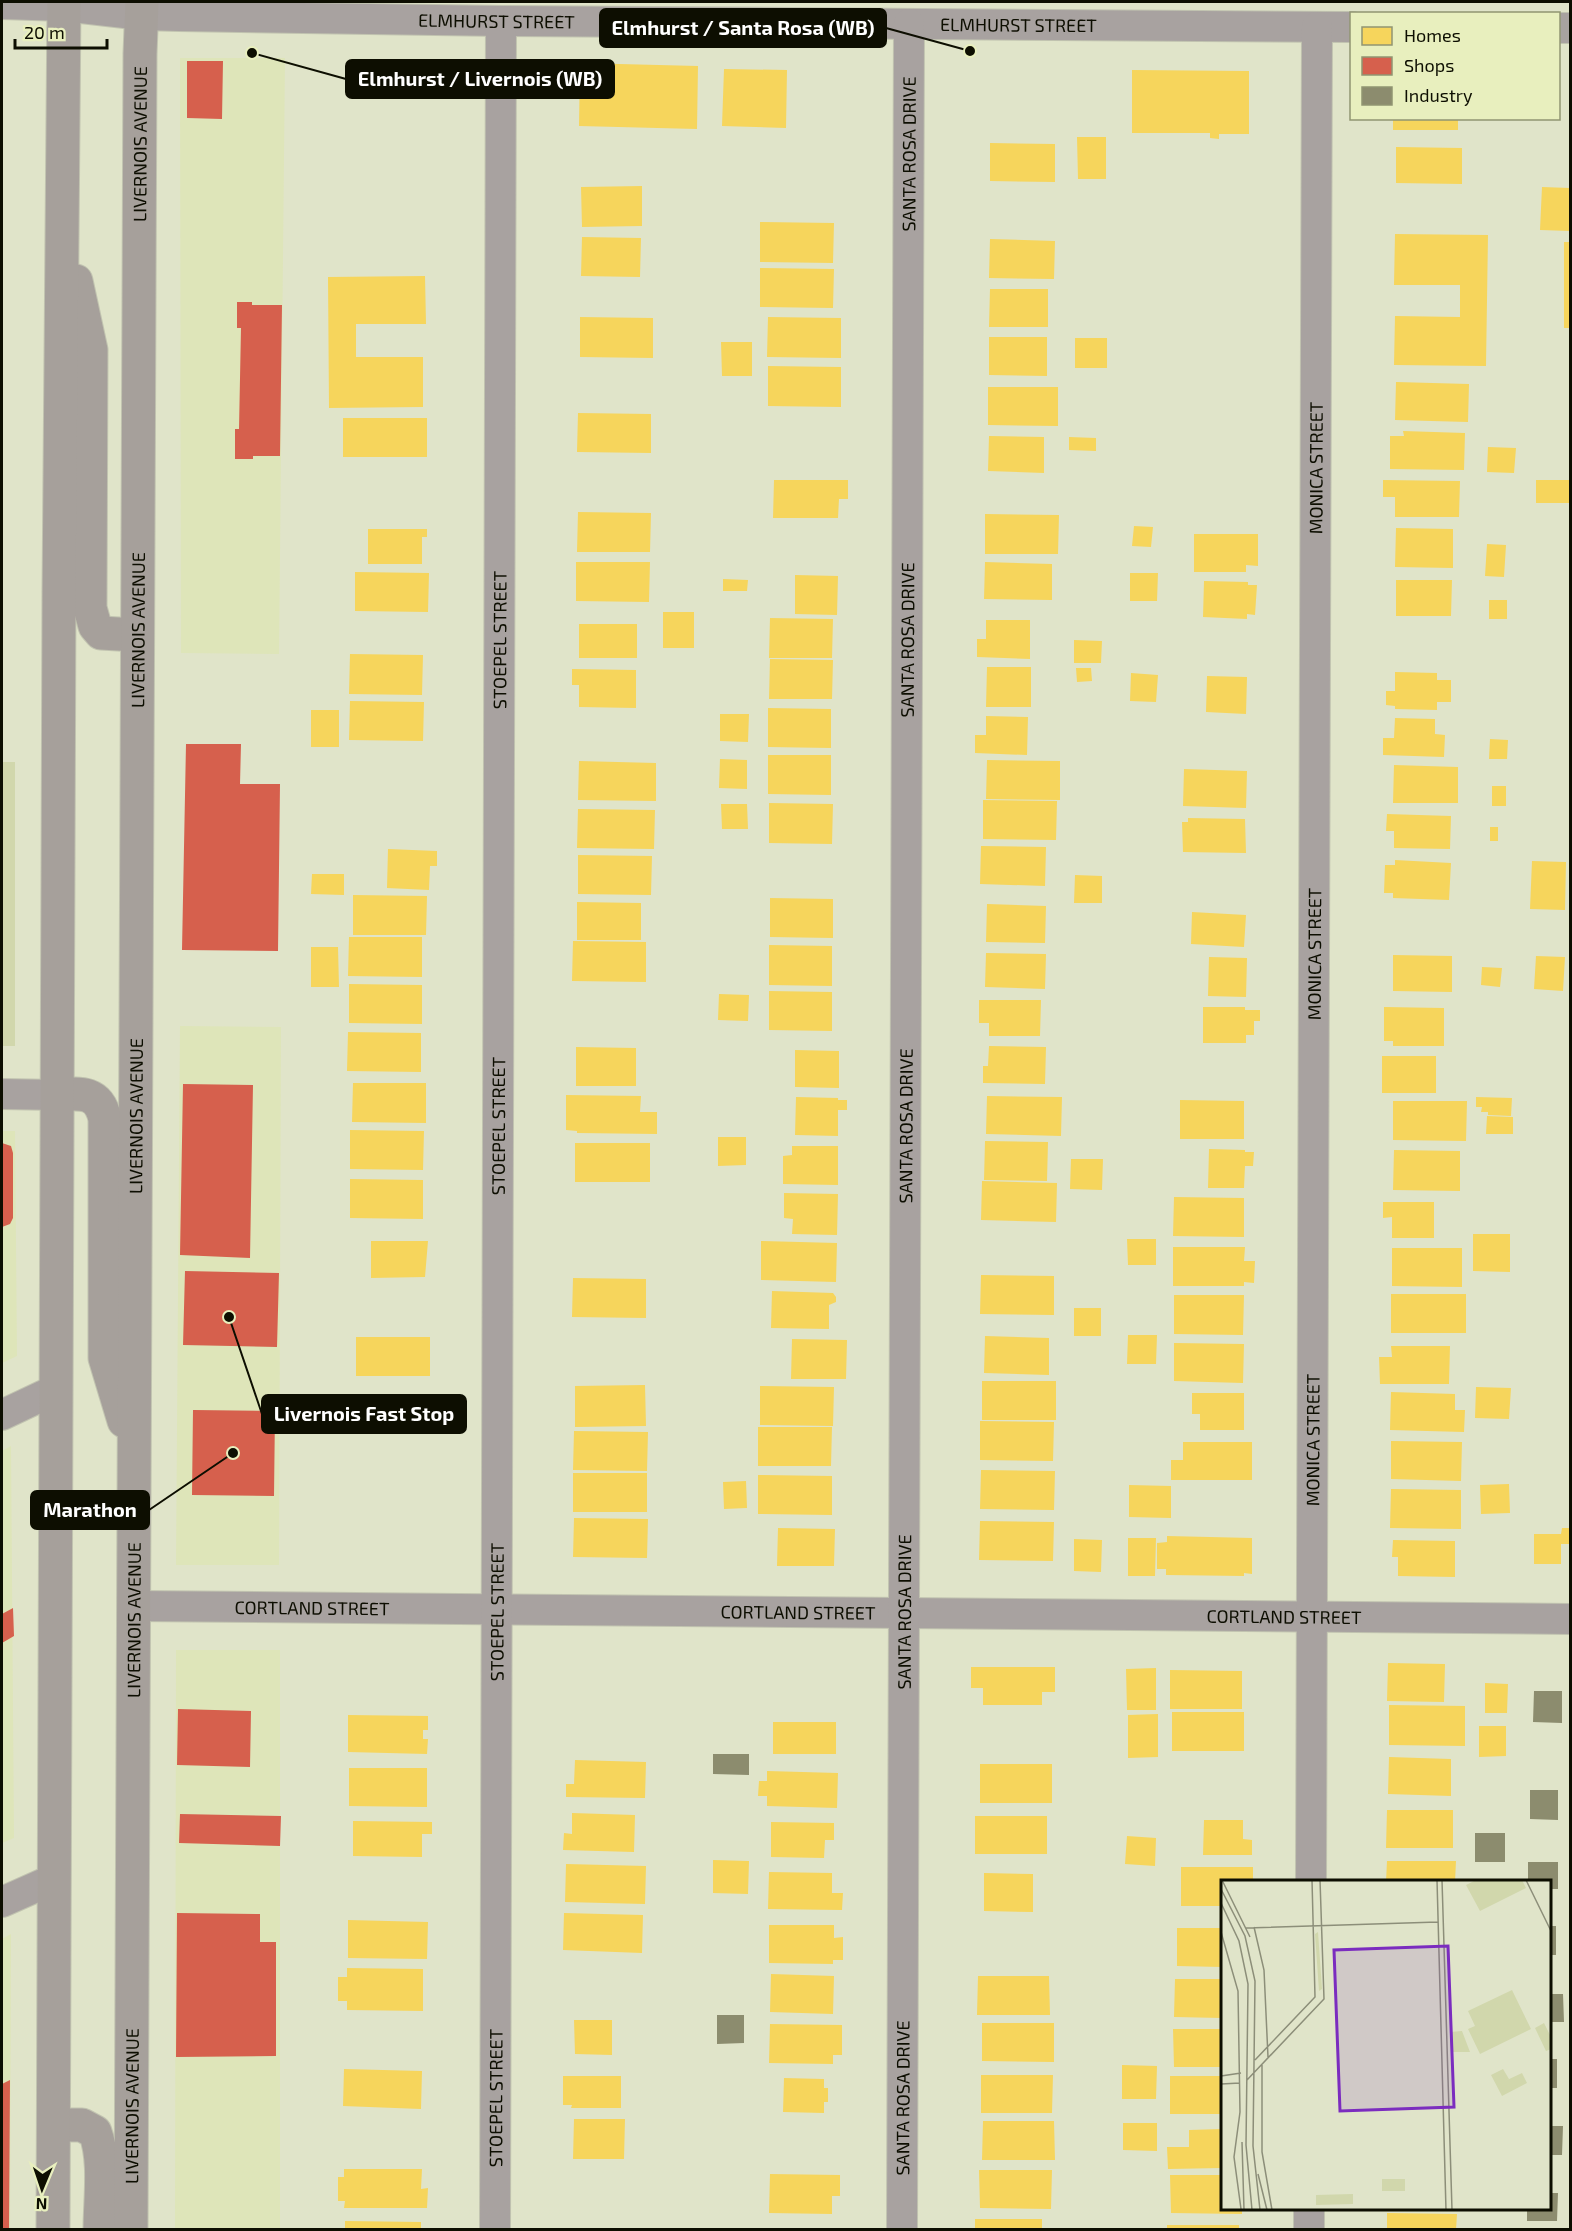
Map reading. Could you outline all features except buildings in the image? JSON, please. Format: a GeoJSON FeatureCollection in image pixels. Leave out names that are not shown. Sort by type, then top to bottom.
{"type":"FeatureCollection","features":[{"type":"Feature","properties":{"kind":"main road"},"geometry":{"type":"LineString","coordinates":[[53,2229],[59,594],[64,4]]}},
{"type":"Feature","properties":{"kind":"main road","name":"LIVERNOIS AVENUE"},"geometry":{"type":"LineString","coordinates":[[131,2229],[136,635],[142,8]]}},
{"type":"Feature","properties":{"kind":"main road"},"geometry":{"type":"LineString","coordinates":[[63,220],[91,350],[90,608],[95,626],[101,633],[136,635]]}},
{"type":"Feature","properties":{"kind":"main road"},"geometry":{"type":"LineString","coordinates":[[58,1095],[86,1094],[99,1103],[105,1119],[105,1358],[134,1454]]}},
{"type":"Feature","properties":{"kind":"main road"},"geometry":{"type":"LineString","coordinates":[[54,2125],[82,2125],[90,2127],[95,2132],[100,2161],[100,2229]]}},
{"type":"Feature","properties":{"kind":"street","name":"ELMHURST STREET"},"geometry":{"type":"LineString","coordinates":[[2,4],[64,4],[501,21],[909,24],[1062,13],[1350,27]]}},
{"type":"Feature","properties":{"kind":"street","name":"STOEPEL STREET"},"geometry":{"type":"LineString","coordinates":[[495,2229],[501,21]]}},
{"type":"Feature","properties":{"kind":"street","name":"SANTA ROSA DRIVE"},"geometry":{"type":"LineString","coordinates":[[902,2229],[909,24]]}},
{"type":"Feature","properties":{"kind":"street","name":"MONICA STREET"},"geometry":{"type":"LineString","coordinates":[[1311,1880],[1317,27]]}},
{"type":"Feature","properties":{"kind":"street"},"geometry":{"type":"LineString","coordinates":[[2,1094],[58,1095]]}},
{"type":"Feature","properties":{"kind":"street"},"geometry":{"type":"LineString","coordinates":[[2,1415],[57,1389]]}},
{"type":"Feature","properties":{"kind":"street","name":"CORTLAND STREET"},"geometry":{"type":"LineString","coordinates":[[134,1606],[1570,1619]]}},
{"type":"Feature","properties":{"kind":"street"},"geometry":{"type":"LineString","coordinates":[[2,1902],[54,1878]]}},
{"type":"Feature","properties":{"kind":"street"},"geometry":{"type":"LineString","coordinates":[[1309,2210],[1309,2229]]}},
{"type":"Feature","properties":{"kind":"shaded area"},"geometry":{"type":"Polygon","coordinates":[[[180,58],[285,58],[279,654],[181,653],[180,58]]]}},
{"type":"Feature","properties":{"kind":"shaded area"},"geometry":{"type":"Polygon","coordinates":[[[2,762],[15,762],[15,1046],[2,1046],[2,762]]]}},
{"type":"Feature","properties":{"kind":"shaded area"},"geometry":{"type":"Polygon","coordinates":[[[180,1026],[281,1027],[279,1565],[176,1565],[180,1026]]]}},
{"type":"Feature","properties":{"kind":"shaded area"},"geometry":{"type":"Polygon","coordinates":[[[2,1131],[15,1131],[17,1356],[2,1363],[2,1131]]]}},
{"type":"Feature","properties":{"kind":"shaded area"},"geometry":{"type":"Polygon","coordinates":[[[11,1446],[14,1838],[2,1843],[2,1451],[11,1446]]]}},
{"type":"Feature","properties":{"kind":"shaded area"},"geometry":{"type":"Polygon","coordinates":[[[176,1650],[280,1650],[280,2229],[175,2230],[176,1650]]]}},
{"type":"Feature","properties":{"kind":"shaded area"},"geometry":{"type":"Polygon","coordinates":[[[11,1934],[10,2229],[2,2230],[2,1939],[11,1934]]]}},
{"type":"Feature","properties":{"kind":"place","name":"Elmhurst / Santa Rosa (WB)"},"geometry":{"type":"Point","coordinates":[970,51]}},
{"type":"Feature","properties":{"kind":"place","name":"Elmhurst / Livernois (WB)"},"geometry":{"type":"Point","coordinates":[252,53]}},
{"type":"Feature","properties":{"kind":"place","name":"Livernois Fast Stop"},"geometry":{"type":"Point","coordinates":[229,1317]}},
{"type":"Feature","properties":{"kind":"place","name":"Marathon"},"geometry":{"type":"Point","coordinates":[233,1453]}}]}
